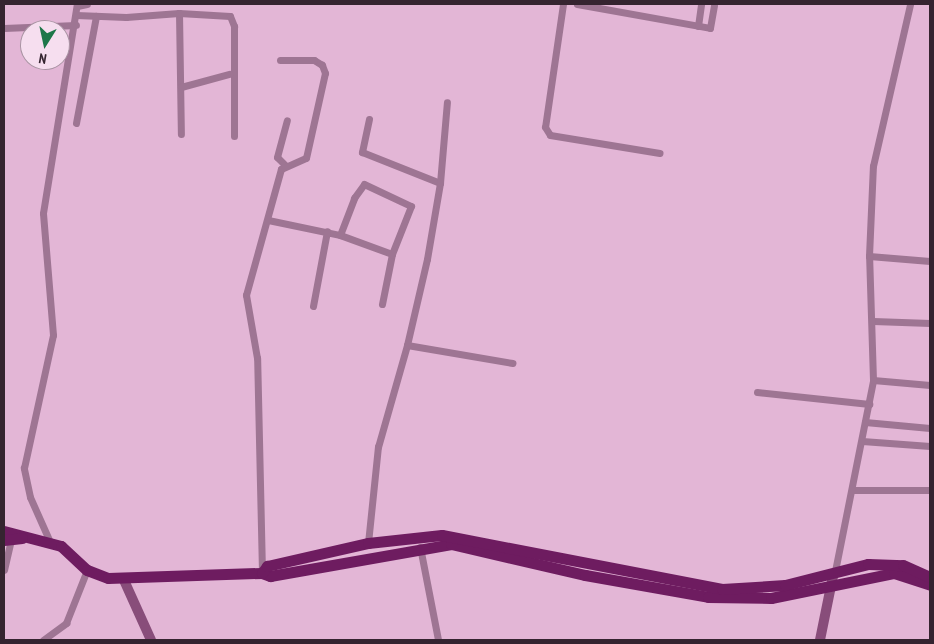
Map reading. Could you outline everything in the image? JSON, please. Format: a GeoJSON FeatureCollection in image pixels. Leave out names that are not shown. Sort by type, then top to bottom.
{"type":"FeatureCollection","features":[{"type":"Feature","properties":{"kind":"highway"},"geometry":{"type":"LineString","coordinates":[[6,537],[29,537],[50,542],[68,551],[87,570],[124,578],[262,573],[270,576],[419,542]]}},
{"type":"Feature","properties":{"kind":"highway"},"geometry":{"type":"LineString","coordinates":[[262,573],[267,566],[368,543],[419,542],[474,547],[578,574],[770,598],[832,582],[894,573],[930,586]]}},
{"type":"Feature","properties":{"kind":"highway"},"geometry":{"type":"LineString","coordinates":[[832,582],[868,564],[890,563],[930,577]]}},
{"type":"Feature","properties":{"kind":"main road"},"geometry":{"type":"LineString","coordinates":[[124,578],[151,640]]}},
{"type":"Feature","properties":{"kind":"main road"},"geometry":{"type":"LineString","coordinates":[[820,640],[832,582]]}},
{"type":"Feature","properties":{"kind":"street"},"geometry":{"type":"LineString","coordinates":[[50,542],[30,497],[24,468],[53,335],[44,214],[76,25],[77,5],[87,4]]}},
{"type":"Feature","properties":{"kind":"street"},"geometry":{"type":"LineString","coordinates":[[563,4],[545,127],[550,135],[660,153]]}},
{"type":"Feature","properties":{"kind":"street"},"geometry":{"type":"LineString","coordinates":[[577,4],[710,28],[714,5]]}},
{"type":"Feature","properties":{"kind":"street"},"geometry":{"type":"LineString","coordinates":[[698,26],[701,4]]}},
{"type":"Feature","properties":{"kind":"street"},"geometry":{"type":"LineString","coordinates":[[832,582],[854,490],[873,380],[873,321],[869,256],[873,166],[910,4]]}},
{"type":"Feature","properties":{"kind":"street"},"geometry":{"type":"LineString","coordinates":[[179,13],[182,86],[181,134]]}},
{"type":"Feature","properties":{"kind":"street"},"geometry":{"type":"LineString","coordinates":[[76,15],[226,14],[232,20],[234,136]]}},
{"type":"Feature","properties":{"kind":"street"},"geometry":{"type":"LineString","coordinates":[[76,123],[96,16]]}},
{"type":"Feature","properties":{"kind":"street"},"geometry":{"type":"LineString","coordinates":[[4,28],[76,25]]}},
{"type":"Feature","properties":{"kind":"street"},"geometry":{"type":"LineString","coordinates":[[280,60],[314,60],[322,65],[325,73],[306,158],[301,163],[284,164],[277,158],[287,120]]}},
{"type":"Feature","properties":{"kind":"street"},"geometry":{"type":"LineString","coordinates":[[182,86],[229,74]]}},
{"type":"Feature","properties":{"kind":"street"},"geometry":{"type":"LineString","coordinates":[[368,543],[378,447],[407,345],[440,183],[447,102]]}},
{"type":"Feature","properties":{"kind":"street"},"geometry":{"type":"LineString","coordinates":[[369,119],[362,152],[440,183]]}},
{"type":"Feature","properties":{"kind":"street"},"geometry":{"type":"LineString","coordinates":[[262,573],[258,358],[246,295],[284,164]]}},
{"type":"Feature","properties":{"kind":"street"},"geometry":{"type":"LineString","coordinates":[[340,235],[358,191],[364,184],[372,185],[411,206],[392,254],[382,304]]}},
{"type":"Feature","properties":{"kind":"street"},"geometry":{"type":"LineString","coordinates":[[268,220],[327,231],[392,254]]}},
{"type":"Feature","properties":{"kind":"street"},"geometry":{"type":"LineString","coordinates":[[312,306],[327,231]]}},
{"type":"Feature","properties":{"kind":"street"},"geometry":{"type":"LineString","coordinates":[[869,256],[930,261]]}},
{"type":"Feature","properties":{"kind":"street"},"geometry":{"type":"LineString","coordinates":[[873,321],[930,322]]}},
{"type":"Feature","properties":{"kind":"street"},"geometry":{"type":"LineString","coordinates":[[407,345],[512,363]]}},
{"type":"Feature","properties":{"kind":"street"},"geometry":{"type":"LineString","coordinates":[[873,380],[930,385]]}},
{"type":"Feature","properties":{"kind":"street"},"geometry":{"type":"LineString","coordinates":[[757,392],[869,404]]}},
{"type":"Feature","properties":{"kind":"street"},"geometry":{"type":"LineString","coordinates":[[865,422],[930,428]]}},
{"type":"Feature","properties":{"kind":"street"},"geometry":{"type":"LineString","coordinates":[[862,441],[930,446]]}},
{"type":"Feature","properties":{"kind":"street"},"geometry":{"type":"LineString","coordinates":[[854,490],[930,490]]}},
{"type":"Feature","properties":{"kind":"street"},"geometry":{"type":"LineString","coordinates":[[4,570],[6,537]]}},
{"type":"Feature","properties":{"kind":"street"},"geometry":{"type":"LineString","coordinates":[[419,542],[438,640]]}},
{"type":"Feature","properties":{"kind":"street"},"geometry":{"type":"LineString","coordinates":[[43,640],[66,622],[87,570]]}}]}
